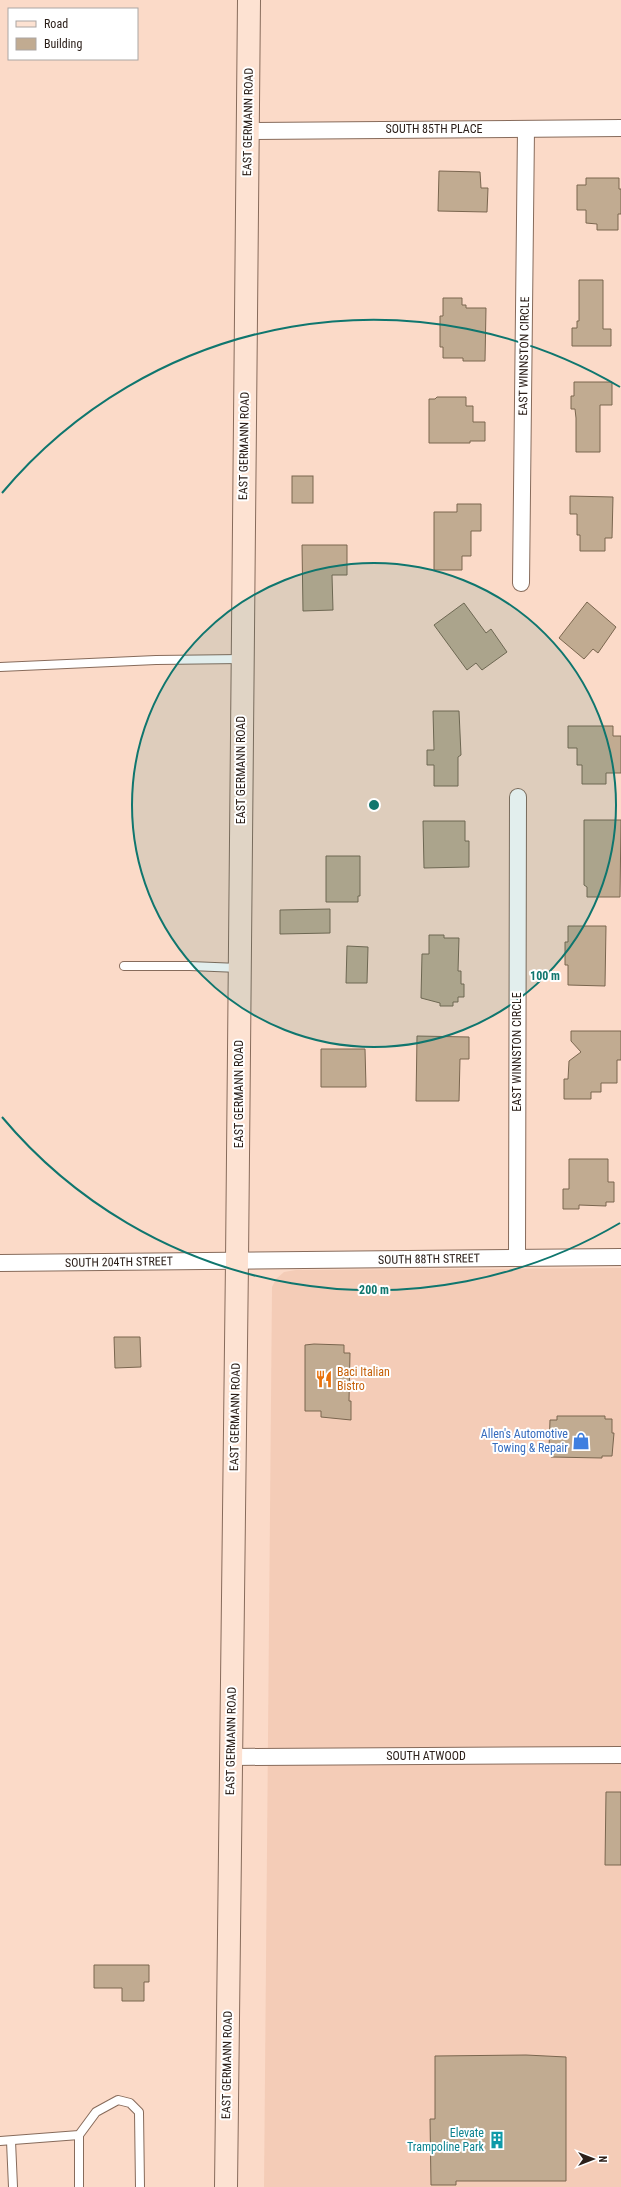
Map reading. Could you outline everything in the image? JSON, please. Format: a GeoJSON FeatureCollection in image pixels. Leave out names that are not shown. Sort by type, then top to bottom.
{"type":"FeatureCollection","features":[{"type":"Feature","properties":{"kind":"street","name":"EAST GERMANN ROAD"},"geometry":{"type":"LineString","coordinates":[[226,2187],[237,1261],[249,0]]}},
{"type":"Feature","properties":{"kind":"street","name":"SOUTH 85TH PLACE"},"geometry":{"type":"LineString","coordinates":[[248,131],[621,128]]}},
{"type":"Feature","properties":{"kind":"street","name":"EAST WINNSTON CIRCLE"},"geometry":{"type":"LineString","coordinates":[[521,583],[526,129]]}},
{"type":"Feature","properties":{"kind":"street","name":"EAST WINNSTON CIRCLE"},"geometry":{"type":"LineString","coordinates":[[517,1258],[518,797]]}},
{"type":"Feature","properties":{"kind":"street","name":"SOUTH 88TH STREET"},"geometry":{"type":"LineString","coordinates":[[237,1261],[621,1257]]}},
{"type":"Feature","properties":{"kind":"street","name":"SOUTH 204TH STREET"},"geometry":{"type":"LineString","coordinates":[[0,1263],[237,1261]]}},
{"type":"Feature","properties":{"kind":"street","name":"SOUTH ATWOOD"},"geometry":{"type":"LineString","coordinates":[[231,1757],[621,1754]]}},
{"type":"Feature","properties":{"kind":"lane"},"geometry":{"type":"LineString","coordinates":[[0,667],[156,660],[242,659]]}},
{"type":"Feature","properties":{"kind":"lane"},"geometry":{"type":"LineString","coordinates":[[124,966],[240,968]]}},
{"type":"Feature","properties":{"kind":"lane"},"geometry":{"type":"LineString","coordinates":[[79,2187],[79,2135],[96,2112],[118,2100],[130,2103],[139,2112],[140,2187]]}},
{"type":"Feature","properties":{"kind":"lane"},"geometry":{"type":"LineString","coordinates":[[0,2141],[79,2135]]}},
{"type":"Feature","properties":{"kind":"lane"},"geometry":{"type":"LineString","coordinates":[[11,2141],[13,2187]]}},
{"type":"Feature","properties":{"kind":"shaded area"},"geometry":{"type":"Polygon","coordinates":[[[621,1268],[621,2187],[264,2187],[272,1287],[276,1279],[284,1272],[296,1270],[621,1268]]]}},
{"type":"Feature","properties":{"kind":"building"},"geometry":{"type":"Polygon","coordinates":[[[439,171],[480,172],[481,188],[488,188],[487,212],[438,211],[439,171]]]}},
{"type":"Feature","properties":{"kind":"building"},"geometry":{"type":"Polygon","coordinates":[[[586,178],[619,178],[619,189],[621,189],[621,214],[618,214],[618,230],[597,230],[597,224],[586,223],[586,210],[577,210],[577,185],[586,185],[586,178]]]}},
{"type":"Feature","properties":{"kind":"building"},"geometry":{"type":"Polygon","coordinates":[[[579,280],[603,280],[603,329],[611,329],[611,346],[572,346],[572,328],[577,328],[577,321],[579,321],[579,280]]]}},
{"type":"Feature","properties":{"kind":"building"},"geometry":{"type":"Polygon","coordinates":[[[443,298],[462,298],[462,305],[466,305],[466,308],[486,308],[485,361],[463,361],[463,358],[443,358],[443,347],[440,347],[440,316],[443,316],[443,298]]]}},
{"type":"Feature","properties":{"kind":"building"},"geometry":{"type":"Polygon","coordinates":[[[574,382],[612,382],[612,405],[600,405],[600,452],[576,452],[575,409],[571,409],[571,396],[574,396],[574,382]]]}},
{"type":"Feature","properties":{"kind":"building"},"geometry":{"type":"Polygon","coordinates":[[[437,397],[466,397],[466,406],[473,406],[473,422],[485,422],[485,441],[470,441],[470,443],[429,443],[429,399],[435,399],[437,397]]]}},
{"type":"Feature","properties":{"kind":"building"},"geometry":{"type":"Polygon","coordinates":[[[292,476],[313,476],[313,503],[292,503],[292,476]]]}},
{"type":"Feature","properties":{"kind":"building"},"geometry":{"type":"Polygon","coordinates":[[[570,496],[613,497],[612,538],[605,538],[605,551],[580,551],[580,535],[577,535],[577,514],[570,514],[570,496]]]}},
{"type":"Feature","properties":{"kind":"building"},"geometry":{"type":"Polygon","coordinates":[[[457,504],[481,504],[481,531],[471,531],[471,556],[462,556],[462,570],[434,570],[434,512],[457,512],[457,504]]]}},
{"type":"Feature","properties":{"kind":"building"},"geometry":{"type":"Polygon","coordinates":[[[302,545],[347,545],[347,575],[332,575],[333,610],[303,611],[302,545]]]}},
{"type":"Feature","properties":{"kind":"building"},"geometry":{"type":"Polygon","coordinates":[[[587,602],[616,627],[598,653],[593,649],[584,659],[559,638],[587,602]]]}},
{"type":"Feature","properties":{"kind":"building"},"geometry":{"type":"Polygon","coordinates":[[[464,603],[486,633],[491,629],[507,652],[482,670],[476,663],[467,670],[434,625],[464,603]]]}},
{"type":"Feature","properties":{"kind":"building"},"geometry":{"type":"Polygon","coordinates":[[[433,711],[459,711],[461,755],[458,757],[458,786],[434,786],[434,765],[427,765],[427,750],[434,750],[433,711]]]}},
{"type":"Feature","properties":{"kind":"building"},"geometry":{"type":"Polygon","coordinates":[[[568,726],[613,726],[613,736],[621,736],[621,773],[606,773],[606,784],[582,784],[582,765],[577,765],[577,748],[568,748],[568,726]]]}},
{"type":"Feature","properties":{"kind":"building"},"geometry":{"type":"Polygon","coordinates":[[[584,820],[621,820],[620,897],[587,897],[587,887],[584,885],[584,820]]]}},
{"type":"Feature","properties":{"kind":"building"},"geometry":{"type":"Polygon","coordinates":[[[423,821],[465,821],[465,841],[469,841],[469,867],[424,868],[423,821]]]}},
{"type":"Feature","properties":{"kind":"building"},"geometry":{"type":"Polygon","coordinates":[[[326,856],[360,856],[360,896],[358,896],[358,902],[326,902],[326,856]]]}},
{"type":"Feature","properties":{"kind":"building"},"geometry":{"type":"Polygon","coordinates":[[[330,909],[330,933],[280,934],[280,910],[330,909]]]}},
{"type":"Feature","properties":{"kind":"building"},"geometry":{"type":"Polygon","coordinates":[[[568,926],[606,926],[605,986],[568,985],[568,965],[565,965],[565,942],[568,942],[568,926]]]}},
{"type":"Feature","properties":{"kind":"building"},"geometry":{"type":"Polygon","coordinates":[[[429,935],[444,935],[444,938],[459,938],[458,971],[461,971],[461,984],[464,984],[464,997],[458,997],[458,1002],[453,1002],[453,1006],[440,1006],[440,1003],[421,998],[422,954],[429,954],[429,935]]]}},
{"type":"Feature","properties":{"kind":"building"},"geometry":{"type":"Polygon","coordinates":[[[347,946],[368,947],[367,983],[346,983],[347,946]]]}},
{"type":"Feature","properties":{"kind":"building"},"geometry":{"type":"Polygon","coordinates":[[[571,1031],[621,1031],[621,1060],[617,1060],[617,1083],[601,1083],[601,1092],[591,1092],[591,1099],[564,1099],[564,1079],[568,1079],[569,1061],[581,1052],[571,1041],[571,1031]]]}},
{"type":"Feature","properties":{"kind":"building"},"geometry":{"type":"Polygon","coordinates":[[[417,1036],[469,1037],[469,1059],[460,1059],[459,1101],[416,1101],[417,1036]]]}},
{"type":"Feature","properties":{"kind":"building"},"geometry":{"type":"Polygon","coordinates":[[[321,1049],[365,1049],[366,1087],[321,1087],[321,1049]]]}},
{"type":"Feature","properties":{"kind":"building"},"geometry":{"type":"Polygon","coordinates":[[[569,1159],[608,1159],[608,1182],[614,1182],[614,1202],[606,1202],[606,1206],[579,1205],[579,1209],[563,1209],[563,1189],[569,1189],[569,1159]]]}},
{"type":"Feature","properties":{"kind":"building"},"geometry":{"type":"Polygon","coordinates":[[[114,1337],[140,1337],[141,1367],[115,1368],[114,1337]]]}},
{"type":"Feature","properties":{"kind":"building","name":"Baci Italian Bistro"},"geometry":{"type":"Polygon","coordinates":[[[305,1345],[344,1345],[344,1353],[350,1353],[349,1401],[351,1401],[351,1420],[321,1417],[321,1411],[305,1411],[305,1345]]]}},
{"type":"Feature","properties":{"kind":"building","name":"Allen's Automotive Towing & Repair"},"geometry":{"type":"Polygon","coordinates":[[[557,1416],[605,1416],[605,1419],[612,1419],[612,1433],[614,1433],[612,1456],[602,1456],[602,1458],[551,1457],[549,1449],[550,1420],[557,1420],[557,1416]]]}},
{"type":"Feature","properties":{"kind":"building"},"geometry":{"type":"Polygon","coordinates":[[[606,1792],[621,1792],[621,1865],[605,1865],[606,1792]]]}},
{"type":"Feature","properties":{"kind":"building"},"geometry":{"type":"Polygon","coordinates":[[[94,1965],[149,1965],[149,1982],[144,1982],[144,2001],[122,2001],[122,1988],[94,1988],[94,1965]]]}},
{"type":"Feature","properties":{"kind":"building","name":"Elevate Trampoline Park"},"geometry":{"type":"Polygon","coordinates":[[[526,2055],[566,2057],[566,2181],[456,2181],[456,2185],[431,2185],[430,2119],[435,2119],[435,2056],[526,2055]]]}},
{"type":"Feature","properties":{"kind":"place","name":"Baci Italian Bistro"},"geometry":{"type":"Point","coordinates":[324,1379]}},
{"type":"Feature","properties":{"kind":"place","name":"Allen's Automotive Towing & Repair"},"geometry":{"type":"Point","coordinates":[581,1441]}},
{"type":"Feature","properties":{"kind":"place","name":"Elevate Trampoline Park"},"geometry":{"type":"Point","coordinates":[497,2140]}}]}
